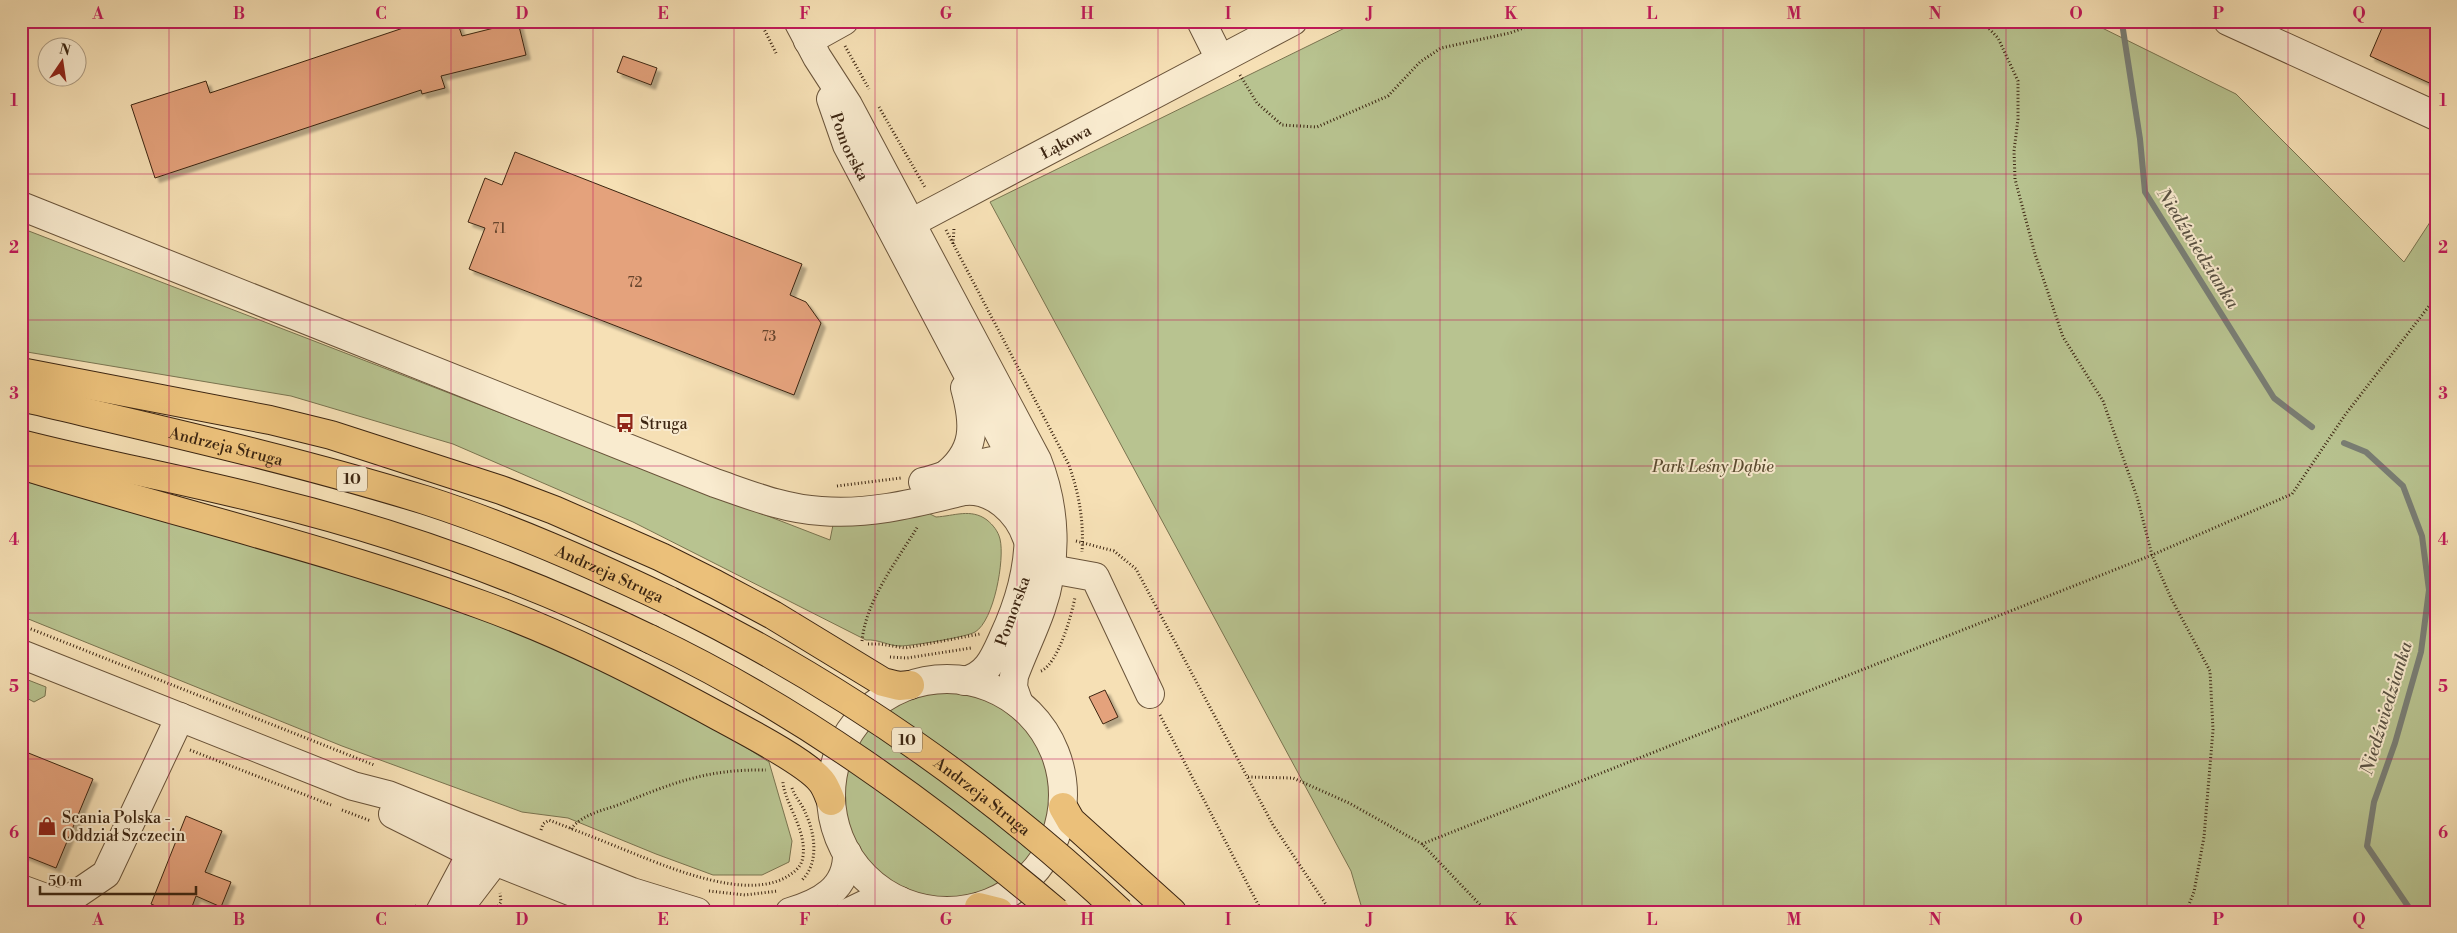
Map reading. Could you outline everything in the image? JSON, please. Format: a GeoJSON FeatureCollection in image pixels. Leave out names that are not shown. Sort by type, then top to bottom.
{"type":"FeatureCollection","features":[{"type":"Feature","properties":{"kind":"main road"},"geometry":{"type":"LineString","coordinates":[[21,372],[270,420],[331,435],[441,469],[554,510],[661,557],[772,615],[883,682],[899,686],[910,685]]}},
{"type":"Feature","properties":{"kind":"main road","name":"Andrzeja Struga"},"geometry":{"type":"LineString","coordinates":[[21,397],[338,474],[418,498],[554,548],[670,600],[763,650],[859,708],[908,741],[1026,828],[1120,912]]}},
{"type":"Feature","properties":{"kind":"main road"},"geometry":{"type":"LineString","coordinates":[[21,444],[269,501],[356,525],[486,568],[571,603],[650,639],[757,697],[856,759],[983,851],[1056,912]]}},
{"type":"Feature","properties":{"kind":"main road"},"geometry":{"type":"LineString","coordinates":[[21,465],[349,560],[484,605],[521,620],[589,649],[645,676],[749,733],[812,772],[824,785],[831,801]]}},
{"type":"Feature","properties":{"kind":"main road"},"geometry":{"type":"LineString","coordinates":[[1063,807],[1071,821],[1172,912]]}},
{"type":"Feature","properties":{"kind":"street"},"geometry":{"type":"LineString","coordinates":[[1201,21],[1224,57]]}},
{"type":"Feature","properties":{"kind":"street","name":"Łąkowa"},"geometry":{"type":"LineString","coordinates":[[902,228],[1293,21]]}},
{"type":"Feature","properties":{"kind":"street"},"geometry":{"type":"LineString","coordinates":[[2228,21],[2436,116]]}},
{"type":"Feature","properties":{"kind":"street"},"geometry":{"type":"LineString","coordinates":[[808,40],[839,24]]}},
{"type":"Feature","properties":{"kind":"street","name":"Pomorska"},"geometry":{"type":"LineString","coordinates":[[808,40],[847,145],[902,228],[1021,431],[1044,478],[1052,514],[1051,569],[1041,609],[1014,676],[1013,687],[1019,704]]}},
{"type":"Feature","properties":{"kind":"street"},"geometry":{"type":"LineString","coordinates":[[21,206],[715,483],[759,498],[797,508],[846,512],[887,509],[946,489],[992,461],[1015,461]]}},
{"type":"Feature","properties":{"kind":"street","name":"Pomorska"},"geometry":{"type":"LineString","coordinates":[[902,228],[948,336],[1015,461],[1027,507],[1029,545],[1022,592],[996,655],[982,674],[964,681]]}},
{"type":"Feature","properties":{"kind":"street","name":"Pomorska"},"geometry":{"type":"LineString","coordinates":[[946,489],[953,470],[962,458],[972,432],[971,412],[948,336]]}},
{"type":"Feature","properties":{"kind":"street","name":"Pomorska"},"geometry":{"type":"LineString","coordinates":[[1015,461],[1023,445],[1021,431]]}},
{"type":"Feature","properties":{"kind":"street","name":"Pomorska"},"geometry":{"type":"LineString","coordinates":[[1015,461],[1031,465],[1044,478]]}},
{"type":"Feature","properties":{"kind":"street"},"geometry":{"type":"LineString","coordinates":[[946,489],[977,491],[1000,501],[1020,522],[1029,545]]}},
{"type":"Feature","properties":{"kind":"street"},"geometry":{"type":"LineString","coordinates":[[1051,569],[1095,577],[1150,694]]}},
{"type":"Feature","properties":{"kind":"street"},"geometry":{"type":"LineString","coordinates":[[21,654],[176,727],[352,786],[388,795],[487,850],[623,912]]}},
{"type":"Feature","properties":{"kind":"street"},"geometry":{"type":"LineString","coordinates":[[849,912],[874,900],[900,902],[921,908],[943,911],[989,909],[1012,892],[1038,867],[1054,842],[1063,807],[1061,771],[1054,750],[1039,725],[1019,704],[987,686],[964,681],[937,680],[910,685],[876,703],[851,730],[836,762],[831,801],[835,827],[847,854],[870,882],[900,902]]}},
{"type":"Feature","properties":{"kind":"street"},"geometry":{"type":"LineString","coordinates":[[21,890],[60,908],[106,874],[176,727]]}},
{"type":"Feature","properties":{"kind":"street"},"geometry":{"type":"LineString","coordinates":[[430,906],[487,850]]}},
{"type":"Feature","properties":{"kind":"street"},"geometry":{"type":"LineString","coordinates":[[456,912],[487,850]]}},
{"type":"Feature","properties":{"kind":"street"},"geometry":{"type":"LineString","coordinates":[[487,850],[696,912]]}},
{"type":"Feature","properties":{"kind":"street"},"geometry":{"type":"LineString","coordinates":[[790,912],[822,899],[837,888],[845,870],[847,854]]}},
{"type":"Feature","properties":{"kind":"path"},"geometry":{"type":"LineString","coordinates":[[760,21],[777,55]]}},
{"type":"Feature","properties":{"kind":"path"},"geometry":{"type":"LineString","coordinates":[[1224,57],[1257,103],[1282,125],[1317,127],[1388,96],[1420,62],[1441,48],[1510,33],[1542,21]]}},
{"type":"Feature","properties":{"kind":"path"},"geometry":{"type":"LineString","coordinates":[[1982,21],[1998,38],[2018,82],[2018,119],[2014,151],[2015,179],[2035,254],[2063,338],[2102,401],[2138,497],[2152,555],[2171,598],[2210,671],[2213,730],[2204,837],[2194,892],[2186,912]]}},
{"type":"Feature","properties":{"kind":"path"},"geometry":{"type":"LineString","coordinates":[[839,24],[873,96]]}},
{"type":"Feature","properties":{"kind":"path"},"geometry":{"type":"LineString","coordinates":[[878,105],[925,186]]}},
{"type":"Feature","properties":{"kind":"path"},"geometry":{"type":"LineString","coordinates":[[1422,844],[2152,555],[2292,494],[2345,415],[2436,297]]}},
{"type":"Feature","properties":{"kind":"path"},"geometry":{"type":"LineString","coordinates":[[861,648],[865,625],[888,575],[922,519],[938,514],[946,489]]}},
{"type":"Feature","properties":{"kind":"path"},"geometry":{"type":"LineString","coordinates":[[1072,541],[1099,545],[1114,551],[1136,569],[1278,834],[1331,912]]}},
{"type":"Feature","properties":{"kind":"path"},"geometry":{"type":"LineString","coordinates":[[1150,694],[1262,912]]}},
{"type":"Feature","properties":{"kind":"path"},"geometry":{"type":"LineString","coordinates":[[176,727],[184,747],[378,825]]}},
{"type":"Feature","properties":{"kind":"path"},"geometry":{"type":"LineString","coordinates":[[571,829],[580,820],[591,814],[689,778],[728,772],[770,770]]}},
{"type":"Feature","properties":{"kind":"path"},"geometry":{"type":"LineString","coordinates":[[1247,777],[1294,778],[1349,802],[1422,844],[1487,912]]}},
{"type":"Feature","properties":{"kind":"path"},"geometry":{"type":"LineString","coordinates":[[412,912],[430,906]]}},
{"type":"Feature","properties":{"kind":"path"},"geometry":{"type":"LineString","coordinates":[[500,907],[503,912]]}},
{"type":"Feature","properties":{"kind":"green space","name":"Park Leśny Dąbie"},"geometry":{"type":"Polygon","coordinates":[[[1359,21],[2088,21],[2236,94],[2404,262],[2436,213],[2436,912],[1363,912],[1351,871],[990,202],[1359,21]]]}},
{"type":"Feature","properties":{"kind":"green space"},"geometry":{"type":"Polygon","coordinates":[[[21,228],[830,540],[834,520],[928,507],[930,514],[936,517],[962,514],[981,516],[997,531],[1001,548],[999,574],[993,603],[988,616],[982,626],[975,632],[951,639],[900,646],[866,640],[633,522],[453,444],[291,396],[21,351],[21,228]]]}},
{"type":"Feature","properties":{"kind":"green space"},"geometry":{"type":"Polygon","coordinates":[[[21,480],[390,586],[473,615],[558,649],[623,678],[717,729],[769,762],[792,841],[789,862],[762,875],[713,875],[568,818],[522,812],[342,746],[21,616],[21,480]]]}},
{"type":"Feature","properties":{"kind":"green space"},"geometry":{"type":"Polygon","coordinates":[[[23,678],[46,687],[45,696],[34,702],[21,695],[23,678]]]}},
{"type":"Feature","properties":{"kind":"green space"},"geometry":{"type":"Polygon","coordinates":[[[947,693],[967,695],[986,701],[1004,710],[1020,723],[1033,739],[1042,757],[1048,776],[1050,796],[1048,816],[1042,835],[1033,853],[1020,869],[1004,882],[986,891],[967,897],[947,899],[927,897],[908,891],[890,882],[874,869],[861,853],[852,835],[846,816],[844,796],[846,776],[852,757],[861,739],[874,723],[890,710],[908,701],[927,695],[947,693]]]}},
{"type":"Feature","properties":{"kind":"building"},"geometry":{"type":"Polygon","coordinates":[[[424,21],[457,21],[462,36],[518,22],[526,55],[441,76],[445,88],[422,94],[421,90],[155,178],[131,105],[206,81],[210,93],[424,21]]]}},
{"type":"Feature","properties":{"kind":"building"},"geometry":{"type":"Polygon","coordinates":[[[2385,21],[2418,21],[2436,29],[2436,86],[2370,56],[2385,21]]]}},
{"type":"Feature","properties":{"kind":"building"},"geometry":{"type":"Polygon","coordinates":[[[623,56],[657,68],[651,85],[617,72],[623,56]]]}},
{"type":"Feature","properties":{"kind":"building"},"geometry":{"type":"Polygon","coordinates":[[[515,152],[802,264],[790,295],[806,302],[821,323],[794,395],[469,269],[485,228],[468,222],[485,178],[502,185],[515,152]]]}},
{"type":"Feature","properties":{"kind":"building"},"geometry":{"type":"Polygon","coordinates":[[[1105,690],[1118,717],[1103,724],[1089,697],[1105,690]]]}},
{"type":"Feature","properties":{"kind":"building","name":"Scania Polska - Oddział Szczecin"},"geometry":{"type":"Polygon","coordinates":[[[21,750],[93,779],[56,868],[21,854],[21,750]]]}},
{"type":"Feature","properties":{"kind":"building"},"geometry":{"type":"Polygon","coordinates":[[[186,816],[222,831],[205,872],[231,882],[221,907],[196,896],[190,912],[170,912],[151,904],[186,816]]]}},
{"type":"Feature","properties":{"kind":"waterway","name":"Niedźwiedzianka"},"geometry":{"type":"LineString","coordinates":[[2122,23],[2140,139],[2145,192],[2274,398],[2312,427]]}},
{"type":"Feature","properties":{"kind":"waterway","name":"Niedźwiedzianka"},"geometry":{"type":"LineString","coordinates":[[2344,443],[2366,452],[2403,486],[2422,536],[2429,590],[2421,652],[2395,743],[2374,802],[2367,846],[2412,912]]}},
{"type":"Feature","properties":{"kind":"place","name":"Struga"},"geometry":{"type":"Point","coordinates":[625,423]}},
{"type":"Feature","properties":{"kind":"place","name":"Scania Polska - Oddział Szczecin"},"geometry":{"type":"Point","coordinates":[47,826]}}]}
